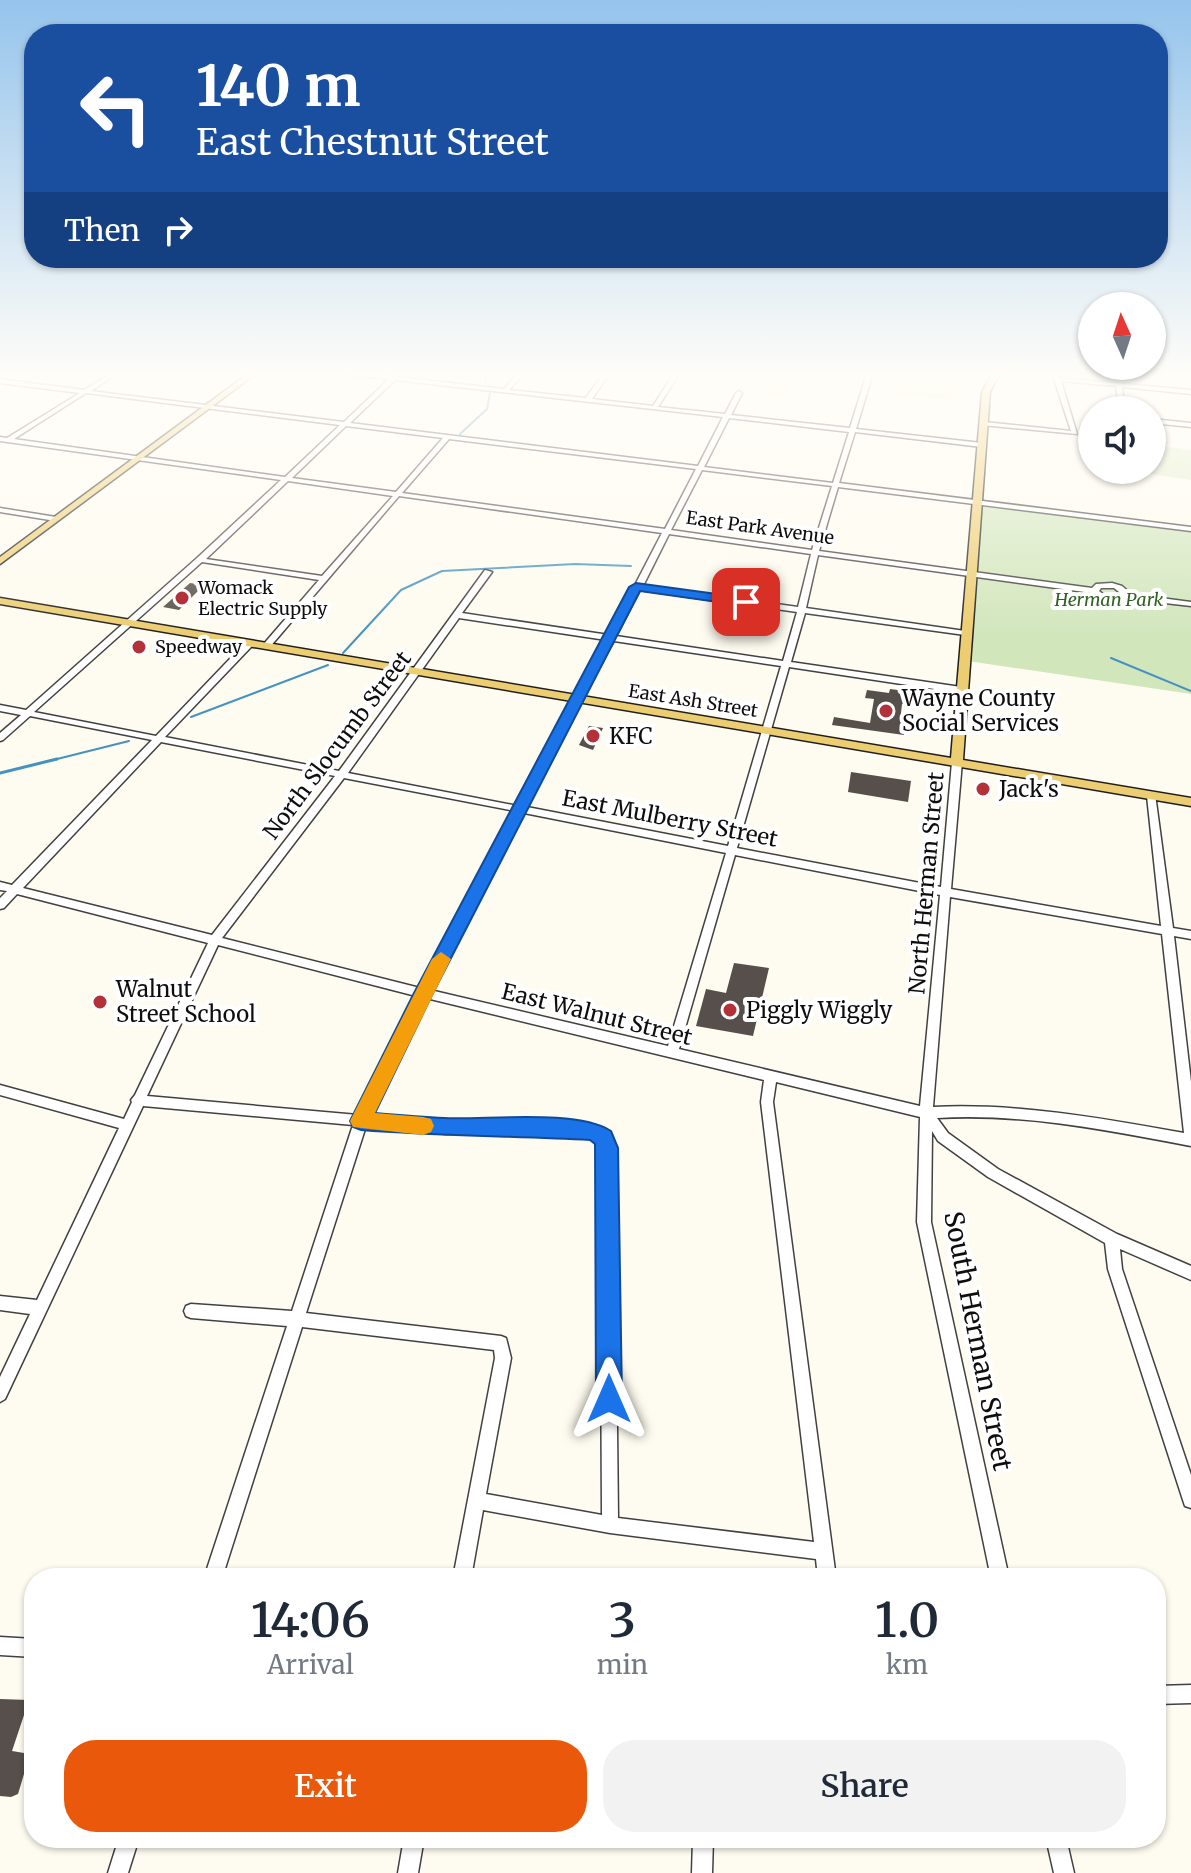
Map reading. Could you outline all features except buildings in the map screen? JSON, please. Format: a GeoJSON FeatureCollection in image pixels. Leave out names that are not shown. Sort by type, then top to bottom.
{"type":"FeatureCollection","features":[{"type":"Feature","properties":{"kind":"main road"},"geometry":{"type":"LineString","coordinates":[[0,561],[134,460]]}},
{"type":"Feature","properties":{"kind":"main road","name":"North Herman Street"},"geometry":{"type":"LineString","coordinates":[[957,762],[980,460]]}},
{"type":"Feature","properties":{"kind":"main road","name":"East Ash Street"},"geometry":{"type":"LineString","coordinates":[[0,601],[1191,802]]}},
{"type":"Feature","properties":{"kind":"street","name":"East Park Avenue"},"geometry":{"type":"LineString","coordinates":[[154,460],[1094,591],[1111,601],[1124,601],[1128,596]]}},
{"type":"Feature","properties":{"kind":"street"},"geometry":{"type":"LineString","coordinates":[[0,738],[200,560],[306,460]]}},
{"type":"Feature","properties":{"kind":"street"},"geometry":{"type":"LineString","coordinates":[[266,646],[427,460]]}},
{"type":"Feature","properties":{"kind":"street"},"geometry":{"type":"LineString","coordinates":[[634,460],[1191,529]]}},
{"type":"Feature","properties":{"kind":"street"},"geometry":{"type":"LineString","coordinates":[[216,1568],[361,1121],[423,993],[522,808],[575,699],[612,637],[704,460]]}},
{"type":"Feature","properties":{"kind":"street"},"geometry":{"type":"LineString","coordinates":[[672,1053],[844,460]]}},
{"type":"Feature","properties":{"kind":"street"},"geometry":{"type":"LineString","coordinates":[[0,510],[56,519]]}},
{"type":"Feature","properties":{"kind":"street"},"geometry":{"type":"LineString","coordinates":[[200,560],[325,579]]}},
{"type":"Feature","properties":{"kind":"street","name":"North Slocumb Street"},"geometry":{"type":"LineString","coordinates":[[0,1394],[215,939],[342,774],[488,572]]}},
{"type":"Feature","properties":{"kind":"street","name":"East Park Avenue"},"geometry":{"type":"LineString","coordinates":[[1094,591],[1099,586],[1111,585],[1124,590],[1128,596],[1191,604]]}},
{"type":"Feature","properties":{"kind":"street"},"geometry":{"type":"LineString","coordinates":[[636,587],[965,633]]}},
{"type":"Feature","properties":{"kind":"street"},"geometry":{"type":"LineString","coordinates":[[457,615],[961,690]]}},
{"type":"Feature","properties":{"kind":"street"},"geometry":{"type":"LineString","coordinates":[[0,905],[249,644]]}},
{"type":"Feature","properties":{"kind":"street","name":"East Mulberry Street"},"geometry":{"type":"LineString","coordinates":[[0,708],[946,892],[1191,935]]}},
{"type":"Feature","properties":{"kind":"street","name":"North Herman Street"},"geometry":{"type":"LineString","coordinates":[[926,1113],[957,762]]}},
{"type":"Feature","properties":{"kind":"street"},"geometry":{"type":"LineString","coordinates":[[1152,796],[1191,1138]]}},
{"type":"Feature","properties":{"kind":"street","name":"East Walnut Street"},"geometry":{"type":"LineString","coordinates":[[0,886],[423,993],[926,1113],[962,1110],[1047,1114],[1191,1138]]}},
{"type":"Feature","properties":{"kind":"street"},"geometry":{"type":"LineString","coordinates":[[771,1077],[767,1102],[826,1568]]}},
{"type":"Feature","properties":{"kind":"street"},"geometry":{"type":"LineString","coordinates":[[0,1090],[127,1125]]}},
{"type":"Feature","properties":{"kind":"street"},"geometry":{"type":"LineString","coordinates":[[137,1100],[446,1128],[509,1126],[594,1131],[603,1138],[607,1148],[610,1525]]}},
{"type":"Feature","properties":{"kind":"street"},"geometry":{"type":"LineString","coordinates":[[926,1113],[943,1137],[993,1173],[1112,1239],[1191,1273]]}},
{"type":"Feature","properties":{"kind":"street","name":"South Herman Street"},"geometry":{"type":"LineString","coordinates":[[926,1113],[924,1222],[998,1568]]}},
{"type":"Feature","properties":{"kind":"street"},"geometry":{"type":"LineString","coordinates":[[1112,1239],[1115,1269],[1191,1500]]}},
{"type":"Feature","properties":{"kind":"street"},"geometry":{"type":"LineString","coordinates":[[0,1303],[41,1308]]}},
{"type":"Feature","properties":{"kind":"street"},"geometry":{"type":"LineString","coordinates":[[191,1311],[296,1319],[501,1343],[503,1358],[464,1568]]}},
{"type":"Feature","properties":{"kind":"street"},"geometry":{"type":"LineString","coordinates":[[477,1501],[610,1525],[824,1552]]}},
{"type":"Feature","properties":{"kind":"street"},"geometry":{"type":"LineString","coordinates":[[0,1646],[24,1647]]}},
{"type":"Feature","properties":{"kind":"street"},"geometry":{"type":"LineString","coordinates":[[1166,1695],[1191,1694]]}},
{"type":"Feature","properties":{"kind":"street"},"geometry":{"type":"LineString","coordinates":[[118,1873],[126,1848]]}},
{"type":"Feature","properties":{"kind":"street"},"geometry":{"type":"LineString","coordinates":[[408,1873],[412,1848]]}},
{"type":"Feature","properties":{"kind":"street"},"geometry":{"type":"LineString","coordinates":[[702,1873],[703,1848]]}},
{"type":"Feature","properties":{"kind":"street"},"geometry":{"type":"LineString","coordinates":[[1058,1848],[1064,1873]]}},
{"type":"Feature","properties":{"kind":"green space"},"geometry":{"type":"Polygon","coordinates":[[[1166,460],[1191,460],[1191,480],[1166,476],[1166,460]]]}},
{"type":"Feature","properties":{"kind":"green space","name":"Herman Park"},"geometry":{"type":"Polygon","coordinates":[[[976,503],[1191,529],[1191,694],[968,661],[976,503]]]}},
{"type":"Feature","properties":{"kind":"waterway"},"geometry":{"type":"LineString","coordinates":[[343,653],[401,590],[442,571],[575,564],[631,566]]}},
{"type":"Feature","properties":{"kind":"waterway"},"geometry":{"type":"LineString","coordinates":[[1111,658],[1191,691]]}},
{"type":"Feature","properties":{"kind":"waterway"},"geometry":{"type":"LineString","coordinates":[[191,717],[328,665]]}},
{"type":"Feature","properties":{"kind":"waterway"},"geometry":{"type":"LineString","coordinates":[[57,759],[129,741]]}},
{"type":"Feature","properties":{"kind":"waterway"},"geometry":{"type":"LineString","coordinates":[[0,773],[57,759]]}},
{"type":"Feature","properties":{"kind":"waterway"},"geometry":{"type":"LineString","coordinates":[[49,761],[57,759]]}},
{"type":"Feature","properties":{"kind":"slow traffic"},"geometry":{"type":"LineString","coordinates":[[423,1126],[361,1121],[441,959]]}},
{"type":"Feature","properties":{"kind":"place","name":"Womack Electric Supply"},"geometry":{"type":"Point","coordinates":[182,598]}},
{"type":"Feature","properties":{"kind":"place","name":"Speedway"},"geometry":{"type":"Point","coordinates":[139,647]}},
{"type":"Feature","properties":{"kind":"place","name":"Wayne County Social Services"},"geometry":{"type":"Point","coordinates":[886,711]}},
{"type":"Feature","properties":{"kind":"place","name":"KFC"},"geometry":{"type":"Point","coordinates":[593,736]}},
{"type":"Feature","properties":{"kind":"place","name":"Jack's"},"geometry":{"type":"Point","coordinates":[983,789]}},
{"type":"Feature","properties":{"kind":"place","name":"Walnut Street School"},"geometry":{"type":"Point","coordinates":[100,1002]}},
{"type":"Feature","properties":{"kind":"place","name":"Piggly Wiggly"},"geometry":{"type":"Point","coordinates":[730,1010]}},
{"type":"Feature","properties":{"kind":"route"},"geometry":{"type":"LineString","coordinates":[[609,1399],[607,1148],[603,1138],[594,1131],[509,1126],[446,1128],[361,1121],[423,993],[636,587],[746,602]]}}]}
